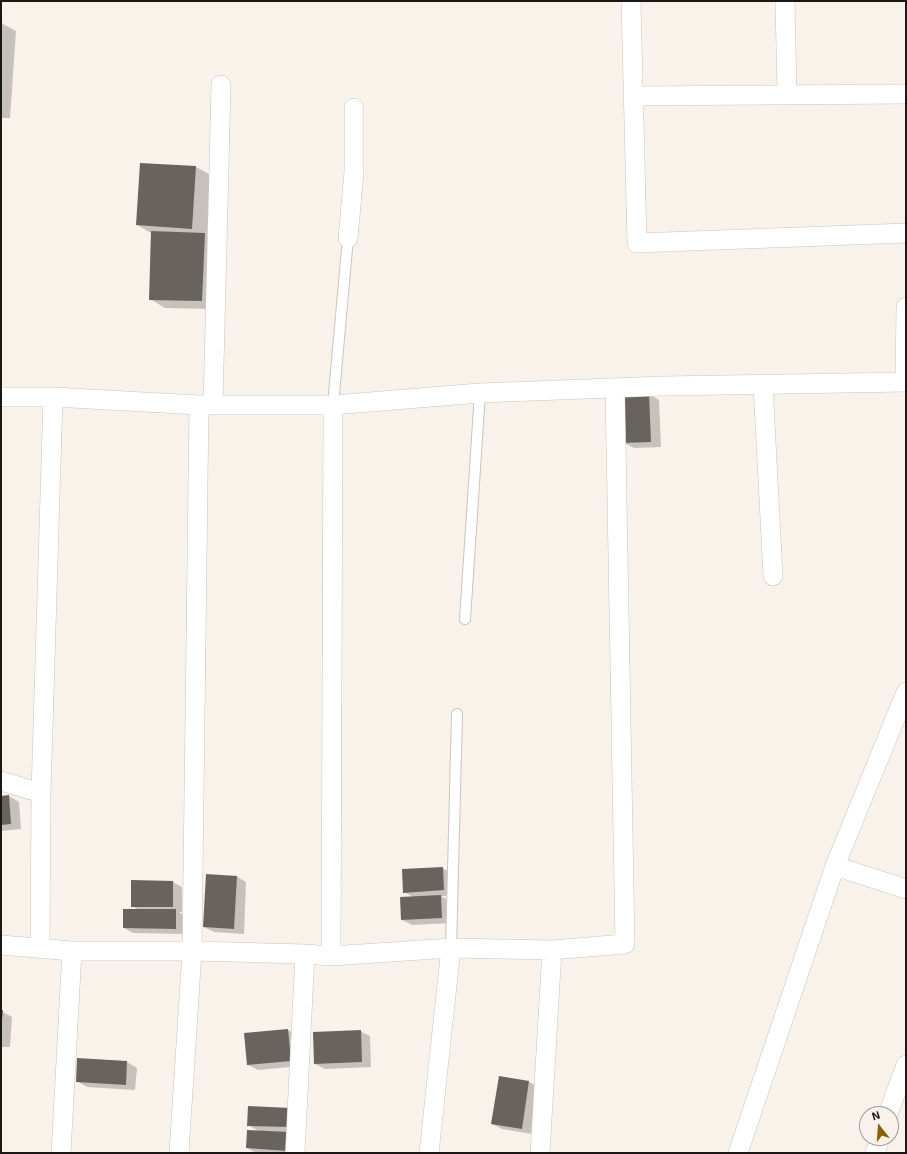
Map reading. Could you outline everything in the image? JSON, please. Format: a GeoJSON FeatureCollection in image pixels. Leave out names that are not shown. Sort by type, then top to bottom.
{"type":"FeatureCollection","features":[{"type":"Feature","properties":{"kind":"street"},"geometry":{"type":"LineString","coordinates":[[631,1],[637,243],[906,233]]}},
{"type":"Feature","properties":{"kind":"street"},"geometry":{"type":"LineString","coordinates":[[785,1],[787,94]]}},
{"type":"Feature","properties":{"kind":"street"},"geometry":{"type":"LineString","coordinates":[[179,1153],[192,951],[206,405],[221,85]]}},
{"type":"Feature","properties":{"kind":"street"},"geometry":{"type":"LineString","coordinates":[[633,96],[906,94]]}},
{"type":"Feature","properties":{"kind":"street"},"geometry":{"type":"LineString","coordinates":[[348,238],[354,172],[354,108]]}},
{"type":"Feature","properties":{"kind":"street"},"geometry":{"type":"LineString","coordinates":[[1,398],[53,397],[206,405],[332,405],[480,393],[763,384],[905,382],[906,307]]}},
{"type":"Feature","properties":{"kind":"street"},"geometry":{"type":"LineString","coordinates":[[763,384],[773,576]]}},
{"type":"Feature","properties":{"kind":"street"},"geometry":{"type":"LineString","coordinates":[[1,945],[72,951],[192,951],[331,956],[451,948],[552,950],[626,944],[615,388]]}},
{"type":"Feature","properties":{"kind":"street"},"geometry":{"type":"LineString","coordinates":[[40,948],[41,793],[53,397]]}},
{"type":"Feature","properties":{"kind":"street"},"geometry":{"type":"LineString","coordinates":[[331,956],[332,405]]}},
{"type":"Feature","properties":{"kind":"street"},"geometry":{"type":"LineString","coordinates":[[738,1153],[835,866],[906,692]]}},
{"type":"Feature","properties":{"kind":"street"},"geometry":{"type":"LineString","coordinates":[[1,781],[41,793]]}},
{"type":"Feature","properties":{"kind":"street"},"geometry":{"type":"LineString","coordinates":[[835,866],[906,889]]}},
{"type":"Feature","properties":{"kind":"street"},"geometry":{"type":"LineString","coordinates":[[429,1153],[451,948]]}},
{"type":"Feature","properties":{"kind":"street"},"geometry":{"type":"LineString","coordinates":[[540,1153],[552,950]]}},
{"type":"Feature","properties":{"kind":"street"},"geometry":{"type":"LineString","coordinates":[[61,1153],[72,951]]}},
{"type":"Feature","properties":{"kind":"street"},"geometry":{"type":"LineString","coordinates":[[295,1153],[305,954]]}},
{"type":"Feature","properties":{"kind":"street"},"geometry":{"type":"LineString","coordinates":[[891,1106],[906,1065]]}},
{"type":"Feature","properties":{"kind":"lane"},"geometry":{"type":"LineString","coordinates":[[332,405],[348,238]]}},
{"type":"Feature","properties":{"kind":"lane"},"geometry":{"type":"LineString","coordinates":[[465,620],[480,393]]}},
{"type":"Feature","properties":{"kind":"lane"},"geometry":{"type":"LineString","coordinates":[[451,948],[457,714]]}},
{"type":"Feature","properties":{"kind":"building"},"geometry":{"type":"Polygon","coordinates":[[[140,163],[196,166],[192,229],[136,225],[140,163]]]}},
{"type":"Feature","properties":{"kind":"building"},"geometry":{"type":"Polygon","coordinates":[[[151,231],[205,233],[202,301],[149,300],[151,231]]]}},
{"type":"Feature","properties":{"kind":"building"},"geometry":{"type":"Polygon","coordinates":[[[649,393],[651,442],[623,443],[620,395],[649,393]]]}},
{"type":"Feature","properties":{"kind":"building"},"geometry":{"type":"Polygon","coordinates":[[[9,795],[11,824],[1,825],[1,796],[9,795]]]}},
{"type":"Feature","properties":{"kind":"building"},"geometry":{"type":"Polygon","coordinates":[[[443,867],[444,890],[403,893],[402,869],[443,867]]]}},
{"type":"Feature","properties":{"kind":"building"},"geometry":{"type":"Polygon","coordinates":[[[206,874],[237,876],[234,929],[203,927],[206,874]]]}},
{"type":"Feature","properties":{"kind":"building"},"geometry":{"type":"Polygon","coordinates":[[[131,880],[173,881],[173,907],[131,907],[131,880]]]}},
{"type":"Feature","properties":{"kind":"building"},"geometry":{"type":"Polygon","coordinates":[[[441,895],[442,918],[401,920],[400,897],[441,895]]]}},
{"type":"Feature","properties":{"kind":"building"},"geometry":{"type":"Polygon","coordinates":[[[123,909],[176,909],[176,929],[123,928],[123,909]]]}},
{"type":"Feature","properties":{"kind":"building"},"geometry":{"type":"Polygon","coordinates":[[[1,1010],[3,1010],[2,1021],[1,1021],[1,1010]]]}},
{"type":"Feature","properties":{"kind":"building"},"geometry":{"type":"Polygon","coordinates":[[[288,1029],[291,1061],[247,1065],[244,1033],[288,1029]]]}},
{"type":"Feature","properties":{"kind":"building"},"geometry":{"type":"Polygon","coordinates":[[[361,1030],[362,1062],[314,1064],[313,1032],[361,1030]]]}},
{"type":"Feature","properties":{"kind":"building"},"geometry":{"type":"Polygon","coordinates":[[[77,1058],[127,1061],[126,1085],[76,1082],[77,1058]]]}},
{"type":"Feature","properties":{"kind":"building"},"geometry":{"type":"Polygon","coordinates":[[[499,1076],[529,1081],[522,1129],[491,1124],[499,1076]]]}},
{"type":"Feature","properties":{"kind":"building"},"geometry":{"type":"Polygon","coordinates":[[[248,1106],[291,1108],[290,1127],[247,1126],[248,1106]]]}},
{"type":"Feature","properties":{"kind":"building"},"geometry":{"type":"Polygon","coordinates":[[[247,1130],[289,1132],[288,1151],[246,1148],[247,1130]]]}}]}
